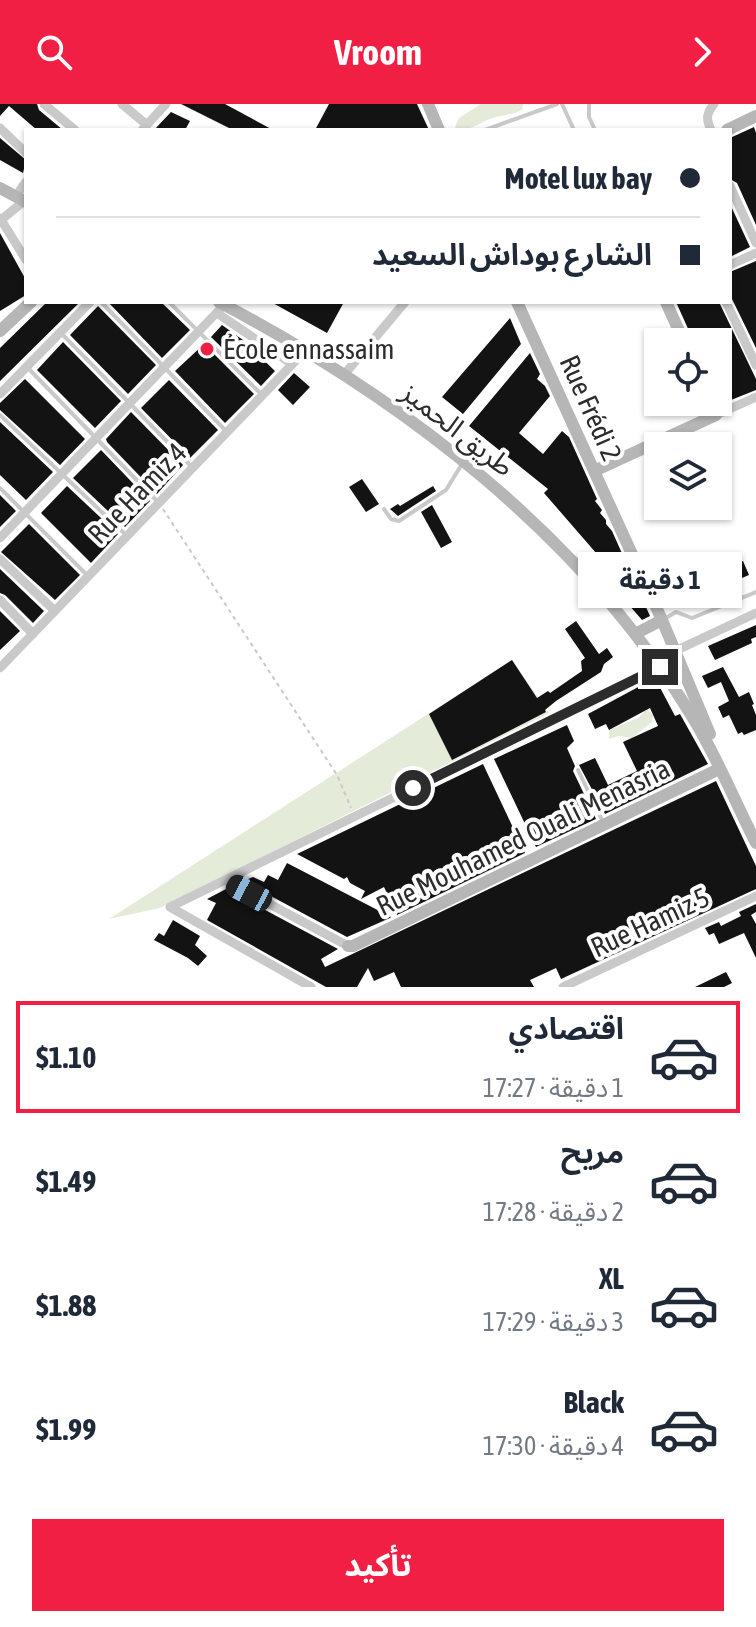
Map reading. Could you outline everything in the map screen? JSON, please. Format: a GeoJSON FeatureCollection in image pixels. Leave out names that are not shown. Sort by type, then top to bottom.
{"type":"FeatureCollection","features":[{"type":"Feature","properties":{"kind":"main road"},"geometry":{"type":"LineString","coordinates":[[428,104],[438,128]]}},
{"type":"Feature","properties":{"kind":"main road"},"geometry":{"type":"LineString","coordinates":[[732,128],[755,120]]}},
{"type":"Feature","properties":{"kind":"main road"},"geometry":{"type":"LineString","coordinates":[[0,179],[24,198]]}},
{"type":"Feature","properties":{"kind":"main road"},"geometry":{"type":"LineString","coordinates":[[0,188],[24,198]]}},
{"type":"Feature","properties":{"kind":"main road"},"geometry":{"type":"LineString","coordinates":[[2,324],[28,304]]}},
{"type":"Feature","properties":{"kind":"main road","name":"Rue Frédi 2"},"geometry":{"type":"LineString","coordinates":[[518,304],[721,757],[756,827]]}},
{"type":"Feature","properties":{"kind":"main road"},"geometry":{"type":"LineString","coordinates":[[667,304],[678,328]]}},
{"type":"Feature","properties":{"kind":"main road","name":"طريق الحميز"},"geometry":{"type":"LineString","coordinates":[[223,305],[348,370],[487,473],[524,505],[586,568],[637,633]]}},
{"type":"Feature","properties":{"kind":"main road","name":"طريق الحميز"},"geometry":{"type":"LineString","coordinates":[[223,305],[347,376],[464,462],[520,509],[637,633]]}},
{"type":"Feature","properties":{"kind":"main road"},"geometry":{"type":"LineString","coordinates":[[594,471],[714,416]]}},
{"type":"Feature","properties":{"kind":"main road"},"geometry":{"type":"LineString","coordinates":[[662,620],[637,633],[704,736],[756,843]]}},
{"type":"Feature","properties":{"kind":"main road"},"geometry":{"type":"LineString","coordinates":[[660,667],[670,665],[676,654]]}},
{"type":"Feature","properties":{"kind":"main road","name":"Rue Mouhamed Ouali Menasria"},"geometry":{"type":"LineString","coordinates":[[348,946],[719,769]]}},
{"type":"Feature","properties":{"kind":"street"},"geometry":{"type":"LineString","coordinates":[[44,104],[73,128]]}},
{"type":"Feature","properties":{"kind":"street"},"geometry":{"type":"LineString","coordinates":[[122,104],[144,128],[166,104]]}},
{"type":"Feature","properties":{"kind":"street"},"geometry":{"type":"LineString","coordinates":[[710,128],[706,119],[714,104]]}},
{"type":"Feature","properties":{"kind":"street"},"geometry":{"type":"LineString","coordinates":[[0,128],[24,151]]}},
{"type":"Feature","properties":{"kind":"street"},"geometry":{"type":"LineString","coordinates":[[732,190],[756,243]]}},
{"type":"Feature","properties":{"kind":"street"},"geometry":{"type":"LineString","coordinates":[[24,198],[1,219],[24,257]]}},
{"type":"Feature","properties":{"kind":"street"},"geometry":{"type":"LineString","coordinates":[[732,264],[756,253]]}},
{"type":"Feature","properties":{"kind":"street"},"geometry":{"type":"LineString","coordinates":[[0,394],[88,304]]}},
{"type":"Feature","properties":{"kind":"street"},"geometry":{"type":"LineString","coordinates":[[348,370],[403,304]]}},
{"type":"Feature","properties":{"kind":"street"},"geometry":{"type":"LineString","coordinates":[[727,304],[756,365]]}},
{"type":"Feature","properties":{"kind":"street"},"geometry":{"type":"LineString","coordinates":[[0,538],[223,305],[292,364]]}},
{"type":"Feature","properties":{"kind":"street","name":"Rue Hamiz 4"},"geometry":{"type":"LineString","coordinates":[[0,668],[306,350]]}},
{"type":"Feature","properties":{"kind":"street"},"geometry":{"type":"LineString","coordinates":[[732,408],[756,397]]}},
{"type":"Feature","properties":{"kind":"street"},"geometry":{"type":"LineString","coordinates":[[0,559],[55,611]]}},
{"type":"Feature","properties":{"kind":"street"},"geometry":{"type":"LineString","coordinates":[[0,600],[33,634]]}},
{"type":"Feature","properties":{"kind":"street"},"geometry":{"type":"LineString","coordinates":[[676,654],[756,613]]}},
{"type":"Feature","properties":{"kind":"street"},"geometry":{"type":"LineString","coordinates":[[311,987],[170,907],[660,667]]}},
{"type":"Feature","properties":{"kind":"street"},"geometry":{"type":"LineString","coordinates":[[225,880],[348,946]]}},
{"type":"Feature","properties":{"kind":"street","name":"Rue Hamiz 5"},"geometry":{"type":"LineString","coordinates":[[563,987],[756,896]]}},
{"type":"Feature","properties":{"kind":"lane"},"geometry":{"type":"LineString","coordinates":[[491,128],[559,104],[573,128]]}},
{"type":"Feature","properties":{"kind":"lane"},"geometry":{"type":"LineString","coordinates":[[589,104],[589,117],[594,128]]}},
{"type":"Feature","properties":{"kind":"lane"},"geometry":{"type":"LineString","coordinates":[[103,304],[226,432]]}},
{"type":"Feature","properties":{"kind":"lane"},"geometry":{"type":"LineString","coordinates":[[171,304],[263,395]]}},
{"type":"Feature","properties":{"kind":"lane"},"geometry":{"type":"LineString","coordinates":[[60,332],[193,467]]}},
{"type":"Feature","properties":{"kind":"lane"},"geometry":{"type":"LineString","coordinates":[[27,367],[159,503]]}},
{"type":"Feature","properties":{"kind":"lane"},"geometry":{"type":"LineString","coordinates":[[0,415],[127,536]]}},
{"type":"Feature","properties":{"kind":"lane"},"geometry":{"type":"LineString","coordinates":[[384,509],[391,519],[399,521],[446,490],[464,462]]}},
{"type":"Feature","properties":{"kind":"lane"},"geometry":{"type":"LineString","coordinates":[[0,488],[88,576]]}},
{"type":"Feature","properties":{"kind":"lane"},"geometry":{"type":"LineString","coordinates":[[662,620],[676,612],[696,617],[756,592]]}},
{"type":"Feature","properties":{"kind":"lane"},"geometry":{"type":"LineString","coordinates":[[578,770],[605,824]]}},
{"type":"Feature","properties":{"kind":"path"},"geometry":{"type":"LineString","coordinates":[[159,503],[337,775],[356,816]]}},
{"type":"Feature","properties":{"kind":"green space"},"geometry":{"type":"Polygon","coordinates":[[[481,104],[523,104],[522,110],[469,128],[455,127],[459,118],[481,104]]]}},
{"type":"Feature","properties":{"kind":"green space"},"geometry":{"type":"Polygon","coordinates":[[[512,660],[549,713],[160,908],[109,919],[512,660]]]}},
{"type":"Feature","properties":{"kind":"green space"},"geometry":{"type":"Polygon","coordinates":[[[647,709],[653,715],[652,722],[632,738],[619,736],[609,739],[609,730],[638,718],[647,709]]]}},
{"type":"Feature","properties":{"kind":"building"},"geometry":{"type":"Polygon","coordinates":[[[0,104],[37,104],[39,110],[61,128],[35,128],[9,106],[0,116],[0,104]]]}},
{"type":"Feature","properties":{"kind":"building"},"geometry":{"type":"Polygon","coordinates":[[[181,104],[225,104],[269,128],[229,128],[181,104]]]}},
{"type":"Feature","properties":{"kind":"building"},"geometry":{"type":"Polygon","coordinates":[[[329,104],[417,104],[428,128],[316,128],[329,104]]]}},
{"type":"Feature","properties":{"kind":"building"},"geometry":{"type":"Polygon","coordinates":[[[171,112],[190,121],[186,128],[156,128],[171,112]]]}},
{"type":"Feature","properties":{"kind":"building"},"geometry":{"type":"Polygon","coordinates":[[[754,127],[756,133],[756,225],[737,183],[732,180],[732,137],[754,127]]]}},
{"type":"Feature","properties":{"kind":"building"},"geometry":{"type":"Polygon","coordinates":[[[0,138],[24,158],[23,173],[0,160],[0,138]]]}},
{"type":"Feature","properties":{"kind":"building"},"geometry":{"type":"Polygon","coordinates":[[[732,208],[750,247],[732,256],[732,208]]]}},
{"type":"Feature","properties":{"kind":"building"},"geometry":{"type":"Polygon","coordinates":[[[0,233],[24,276],[24,296],[0,311],[0,233]]]}},
{"type":"Feature","properties":{"kind":"building"},"geometry":{"type":"Polygon","coordinates":[[[756,261],[756,348],[732,299],[732,271],[756,261]]]}},
{"type":"Feature","properties":{"kind":"building"},"geometry":{"type":"Polygon","coordinates":[[[45,304],[78,304],[0,381],[0,348],[45,304]]]}},
{"type":"Feature","properties":{"kind":"building"},"geometry":{"type":"Polygon","coordinates":[[[110,304],[163,304],[190,330],[162,358],[110,304]]]}},
{"type":"Feature","properties":{"kind":"building"},"geometry":{"type":"Polygon","coordinates":[[[275,304],[343,304],[327,333],[275,304]]]}},
{"type":"Feature","properties":{"kind":"building"},"geometry":{"type":"Polygon","coordinates":[[[677,304],[720,304],[731,328],[688,328],[677,304]]]}},
{"type":"Feature","properties":{"kind":"building"},"geometry":{"type":"Polygon","coordinates":[[[98,306],[156,365],[128,394],[70,335],[98,306]]]}},
{"type":"Feature","properties":{"kind":"building"},"geometry":{"type":"Polygon","coordinates":[[[510,318],[521,344],[463,414],[442,397],[510,318]]]}},
{"type":"Feature","properties":{"kind":"building"},"geometry":{"type":"Polygon","coordinates":[[[222,325],[243,340],[275,371],[261,386],[211,337],[222,325]]]}},
{"type":"Feature","properties":{"kind":"building"},"geometry":{"type":"Polygon","coordinates":[[[732,329],[756,379],[756,390],[732,400],[732,329]]]}},
{"type":"Feature","properties":{"kind":"building"},"geometry":{"type":"Polygon","coordinates":[[[63,342],[121,401],[95,428],[37,370],[63,342]]]}},
{"type":"Feature","properties":{"kind":"building"},"geometry":{"type":"Polygon","coordinates":[[[204,344],[254,394],[225,423],[175,371],[204,344]]]}},
{"type":"Feature","properties":{"kind":"building"},"geometry":{"type":"Polygon","coordinates":[[[530,353],[540,374],[537,379],[550,396],[519,433],[543,454],[562,431],[569,437],[597,499],[595,501],[602,510],[600,513],[612,531],[650,616],[642,620],[596,567],[603,561],[544,493],[548,489],[469,426],[530,353]]]}},
{"type":"Feature","properties":{"kind":"building"},"geometry":{"type":"Polygon","coordinates":[[[294,373],[310,387],[293,405],[278,390],[294,373]]]}},
{"type":"Feature","properties":{"kind":"building"},"geometry":{"type":"Polygon","coordinates":[[[25,379],[85,439],[60,465],[0,410],[0,403],[25,379]]]}},
{"type":"Feature","properties":{"kind":"building"},"geometry":{"type":"Polygon","coordinates":[[[169,380],[218,430],[190,458],[141,408],[169,380]]]}},
{"type":"Feature","properties":{"kind":"building"},"geometry":{"type":"Polygon","coordinates":[[[131,412],[183,465],[157,494],[106,439],[131,412]]]}},
{"type":"Feature","properties":{"kind":"building"},"geometry":{"type":"Polygon","coordinates":[[[0,422],[53,472],[26,500],[0,475],[0,422]]]}},
{"type":"Feature","properties":{"kind":"building"},"geometry":{"type":"Polygon","coordinates":[[[101,450],[150,501],[125,527],[73,478],[101,450]]]}},
{"type":"Feature","properties":{"kind":"building"},"geometry":{"type":"Polygon","coordinates":[[[362,479],[379,504],[366,512],[349,487],[362,479]]]}},
{"type":"Feature","properties":{"kind":"building"},"geometry":{"type":"Polygon","coordinates":[[[67,486],[118,534],[91,563],[41,513],[67,486]]]}},
{"type":"Feature","properties":{"kind":"building"},"geometry":{"type":"Polygon","coordinates":[[[433,486],[436,491],[398,516],[390,509],[398,504],[400,506],[433,486]]]}},
{"type":"Feature","properties":{"kind":"building"},"geometry":{"type":"Polygon","coordinates":[[[0,495],[16,511],[0,527],[0,495]]]}},
{"type":"Feature","properties":{"kind":"building"},"geometry":{"type":"Polygon","coordinates":[[[432,505],[452,542],[441,548],[421,512],[432,505]]]}},
{"type":"Feature","properties":{"kind":"building"},"geometry":{"type":"Polygon","coordinates":[[[29,524],[80,575],[55,600],[1,552],[29,524]]]}},
{"type":"Feature","properties":{"kind":"building"},"geometry":{"type":"Polygon","coordinates":[[[743,561],[749,575],[692,599],[686,585],[743,561]]]}},
{"type":"Feature","properties":{"kind":"building"},"geometry":{"type":"Polygon","coordinates":[[[0,569],[44,611],[33,623],[0,593],[0,569]]]}},
{"type":"Feature","properties":{"kind":"building"},"geometry":{"type":"Polygon","coordinates":[[[0,611],[20,631],[0,650],[0,611]]]}},
{"type":"Feature","properties":{"kind":"building"},"geometry":{"type":"Polygon","coordinates":[[[576,621],[599,654],[607,648],[613,657],[604,664],[601,672],[556,701],[546,712],[452,760],[429,714],[512,660],[537,698],[548,691],[550,693],[582,671],[581,661],[585,658],[565,629],[576,621]]]}},
{"type":"Feature","properties":{"kind":"building"},"geometry":{"type":"Polygon","coordinates":[[[756,625],[756,637],[751,639],[752,643],[715,660],[708,646],[756,625]]]}},
{"type":"Feature","properties":{"kind":"building"},"geometry":{"type":"Polygon","coordinates":[[[723,667],[739,697],[749,692],[754,704],[756,730],[744,735],[742,732],[738,734],[729,715],[723,718],[718,707],[729,701],[721,682],[708,688],[702,676],[723,667]]]}},
{"type":"Feature","properties":{"kind":"building"},"geometry":{"type":"Polygon","coordinates":[[[655,678],[675,716],[680,714],[708,764],[605,814],[579,765],[595,758],[608,785],[637,771],[623,742],[658,726],[650,708],[609,730],[606,724],[595,729],[588,714],[655,678]]]}},
{"type":"Feature","properties":{"kind":"building"},"geometry":{"type":"Polygon","coordinates":[[[567,725],[574,741],[567,748],[575,766],[573,771],[596,819],[536,847],[494,759],[567,725]]]}},
{"type":"Feature","properties":{"kind":"building"},"geometry":{"type":"Polygon","coordinates":[[[483,764],[525,853],[397,915],[384,887],[361,899],[365,891],[350,883],[347,877],[344,879],[297,854],[483,764]]]}},
{"type":"Feature","properties":{"kind":"building"},"geometry":{"type":"Polygon","coordinates":[[[716,781],[756,866],[756,889],[561,979],[556,968],[530,980],[534,987],[401,987],[394,972],[374,981],[368,968],[357,987],[326,987],[207,920],[216,903],[207,899],[226,889],[338,949],[321,959],[325,967],[716,781]]]}},
{"type":"Feature","properties":{"kind":"building"},"geometry":{"type":"Polygon","coordinates":[[[287,863],[391,917],[347,937],[243,881],[253,877],[264,882],[268,875],[278,880],[287,863]]]}},
{"type":"Feature","properties":{"kind":"building"},"geometry":{"type":"Polygon","coordinates":[[[756,904],[756,912],[751,915],[756,924],[756,958],[744,933],[719,944],[714,933],[709,935],[705,928],[719,922],[721,926],[756,904]]]}},
{"type":"Feature","properties":{"kind":"building"},"geometry":{"type":"Polygon","coordinates":[[[173,920],[200,936],[195,945],[207,956],[198,966],[154,940],[159,933],[164,936],[173,920]]]}},
{"type":"Feature","properties":{"kind":"building"},"geometry":{"type":"Polygon","coordinates":[[[726,972],[732,983],[724,987],[695,987],[726,972]]]}},
{"type":"Feature","properties":{"kind":"place","name":"École ennassaim"},"geometry":{"type":"Point","coordinates":[207,349]}},
{"type":"Feature","properties":{"kind":"route"},"geometry":{"type":"LineString","coordinates":[[413,788],[660,667]]}}]}
